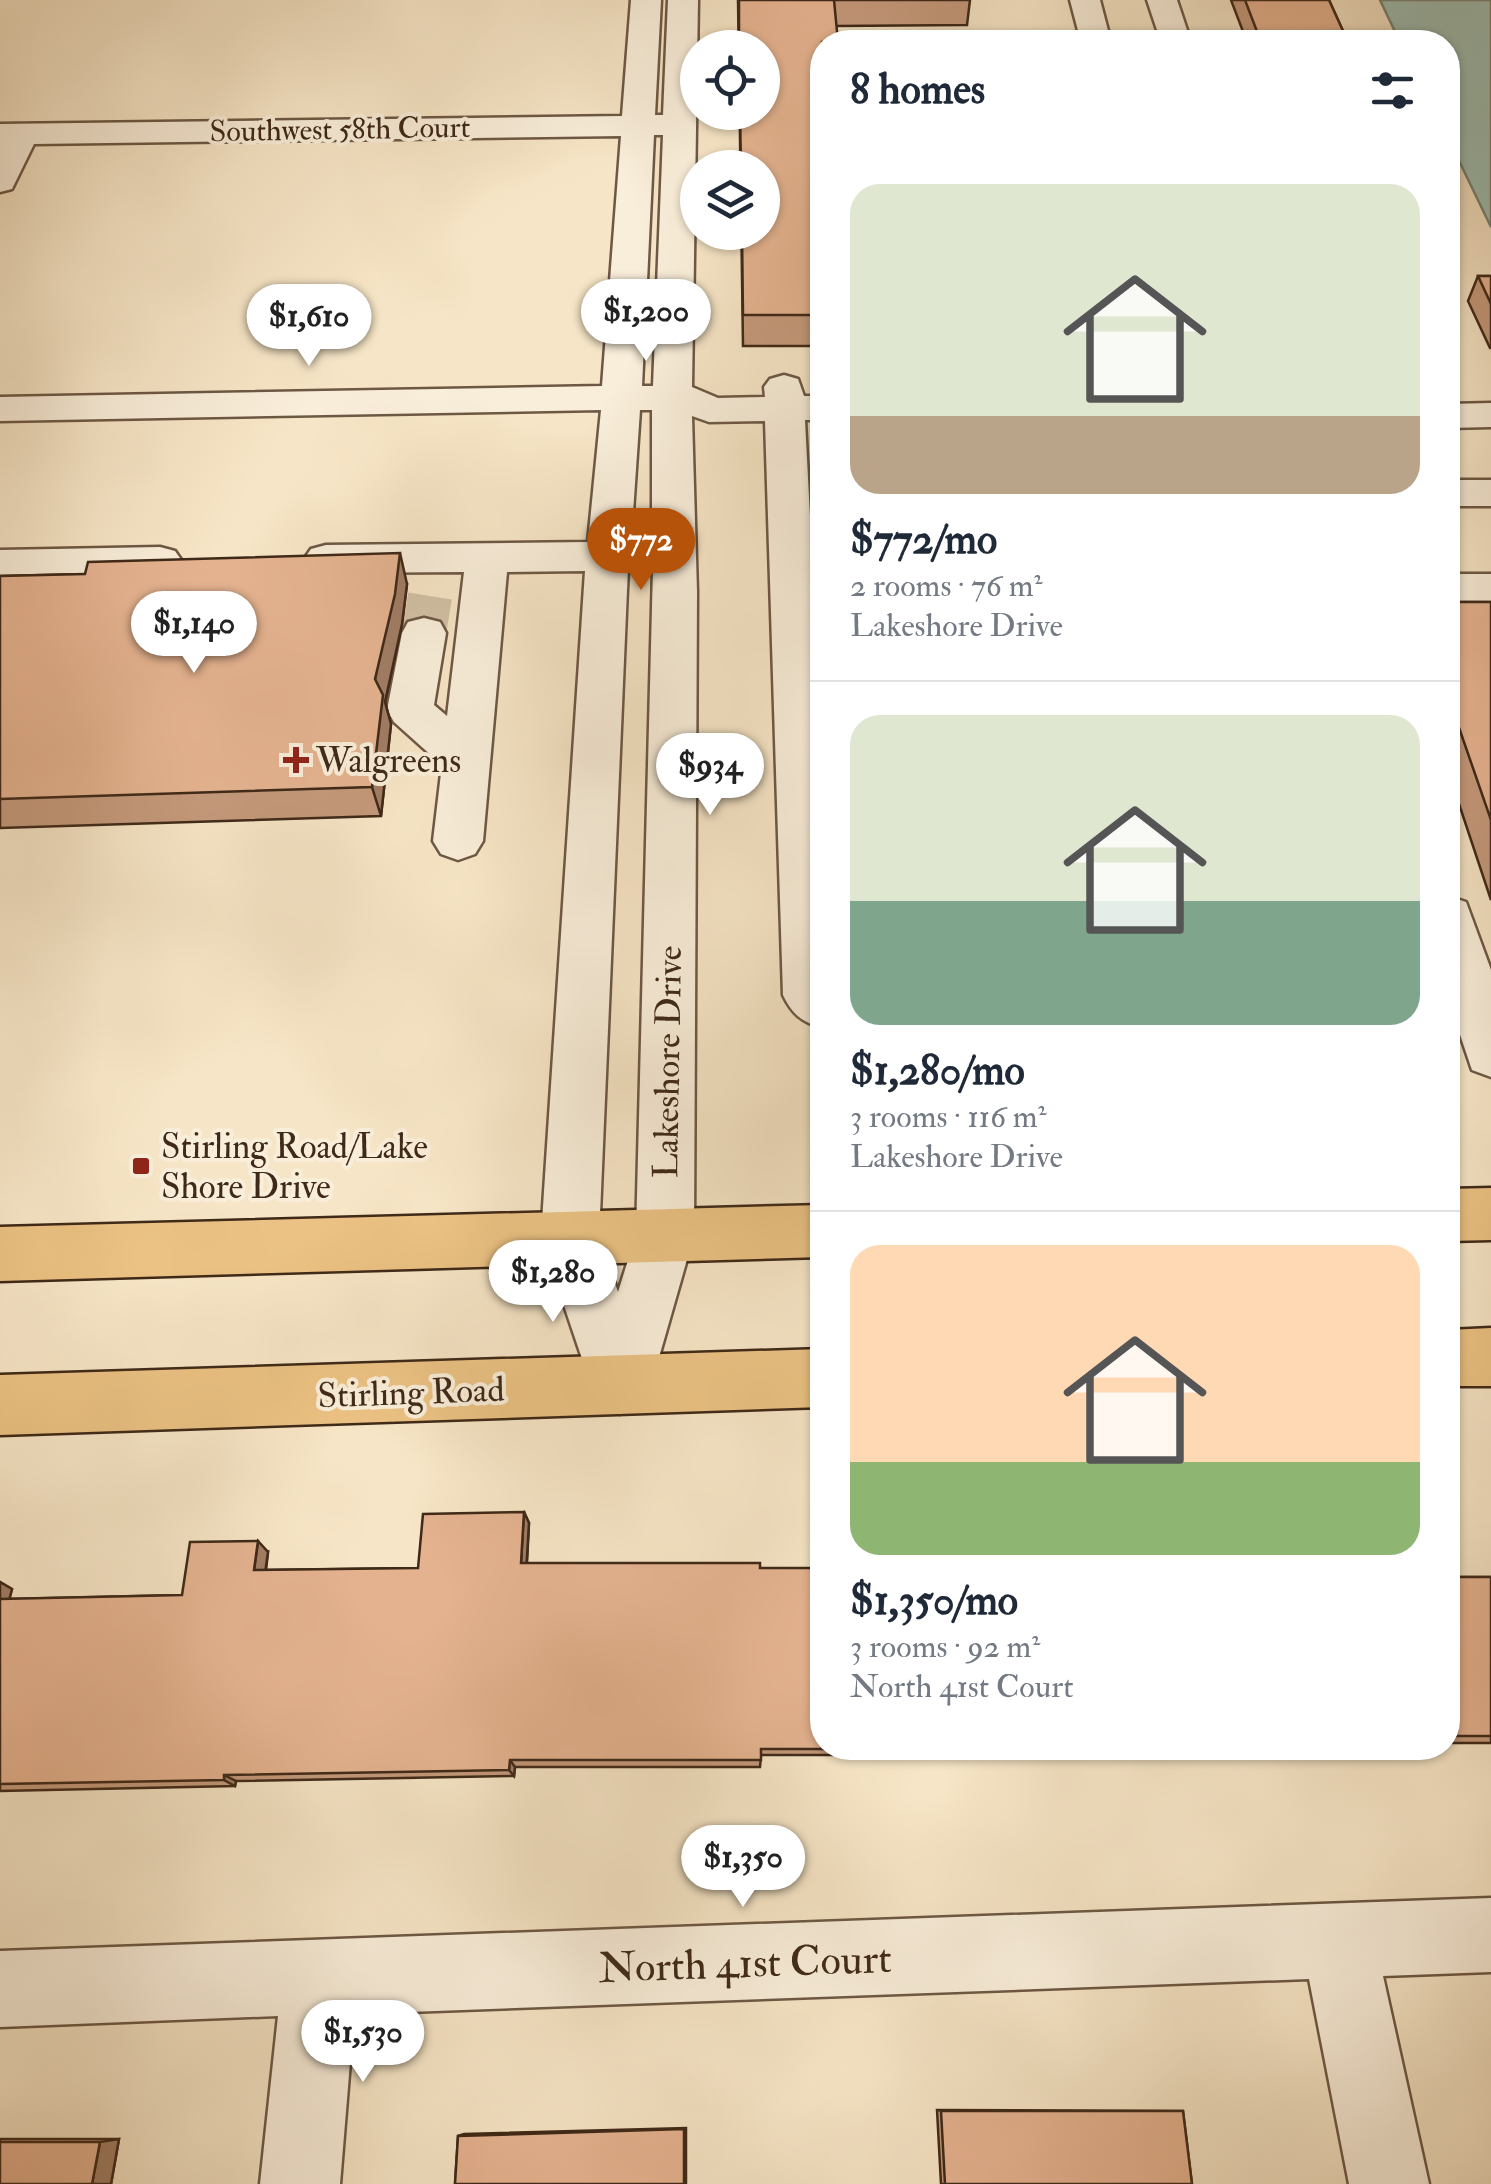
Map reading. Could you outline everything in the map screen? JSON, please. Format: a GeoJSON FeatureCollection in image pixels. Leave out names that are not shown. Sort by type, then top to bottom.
{"type":"FeatureCollection","features":[{"type":"Feature","properties":{"kind":"main road"},"geometry":{"type":"LineString","coordinates":[[1460,1215],[1491,1214]]}},
{"type":"Feature","properties":{"kind":"main road"},"geometry":{"type":"LineString","coordinates":[[0,1254],[810,1231]]}},
{"type":"Feature","properties":{"kind":"main road"},"geometry":{"type":"LineString","coordinates":[[1460,1358],[1491,1357]]}},
{"type":"Feature","properties":{"kind":"main road","name":"Stirling Road"},"geometry":{"type":"LineString","coordinates":[[0,1405],[810,1378]]}},
{"type":"Feature","properties":{"kind":"street"},"geometry":{"type":"LineString","coordinates":[[620,1385],[570,1237],[608,557],[646,0]]}},
{"type":"Feature","properties":{"kind":"street","name":"Lakeshore Drive"},"geometry":{"type":"LineString","coordinates":[[620,1385],[664,1235],[673,556],[683,398],[679,125],[683,0]]}},
{"type":"Feature","properties":{"kind":"street"},"geometry":{"type":"LineString","coordinates":[[1084,0],[1093,30]]}},
{"type":"Feature","properties":{"kind":"street"},"geometry":{"type":"LineString","coordinates":[[1162,0],[1172,30]]}},
{"type":"Feature","properties":{"kind":"street","name":"Southwest 58th Court"},"geometry":{"type":"LineString","coordinates":[[11,134],[679,125]]}},
{"type":"Feature","properties":{"kind":"street"},"geometry":{"type":"LineString","coordinates":[[0,182],[11,134]]}},
{"type":"Feature","properties":{"kind":"street"},"geometry":{"type":"LineString","coordinates":[[0,409],[619,398],[683,398],[709,410],[805,404],[810,996]]}},
{"type":"Feature","properties":{"kind":"street"},"geometry":{"type":"LineString","coordinates":[[1460,416],[1491,415]]}},
{"type":"Feature","properties":{"kind":"street"},"geometry":{"type":"LineString","coordinates":[[1460,493],[1491,492]]}},
{"type":"Feature","properties":{"kind":"street"},"geometry":{"type":"LineString","coordinates":[[292,560],[486,561],[673,556]]}},
{"type":"Feature","properties":{"kind":"street"},"geometry":{"type":"LineString","coordinates":[[0,564],[195,561]]}},
{"type":"Feature","properties":{"kind":"street"},"geometry":{"type":"LineString","coordinates":[[466,760],[410,710],[427,615],[486,561]]}},
{"type":"Feature","properties":{"kind":"street"},"geometry":{"type":"LineString","coordinates":[[458,841],[486,561]]}},
{"type":"Feature","properties":{"kind":"street"},"geometry":{"type":"LineString","coordinates":[[1460,589],[1491,589]]}},
{"type":"Feature","properties":{"kind":"street"},"geometry":{"type":"LineString","coordinates":[[1460,954],[1490,1050]]}},
{"type":"Feature","properties":{"kind":"street","name":"North 41st Court"},"geometry":{"type":"LineString","coordinates":[[0,1990],[1491,1935]]}},
{"type":"Feature","properties":{"kind":"street"},"geometry":{"type":"LineString","coordinates":[[1338,1942],[1388,2184]]}},
{"type":"Feature","properties":{"kind":"street"},"geometry":{"type":"LineString","coordinates":[[300,2184],[320,1976]]}},
{"type":"Feature","properties":{"kind":"water"},"geometry":{"type":"Polygon","coordinates":[[[1380,0],[1491,0],[1491,227],[1460,163],[1460,30],[1394,30],[1380,0]]]}},
{"type":"Feature","properties":{"kind":"building"},"geometry":{"type":"Polygon","coordinates":[[[739,0],[834,0],[837,30],[810,30],[810,315],[743,315],[742,250],[780,250],[780,150],[741,150],[740,130],[780,130],[780,30],[739,30],[739,0]]]}},
{"type":"Feature","properties":{"kind":"building"},"geometry":{"type":"Polygon","coordinates":[[[1245,0],[1329,0],[1343,30],[1256,30],[1245,0]]]}},
{"type":"Feature","properties":{"kind":"building"},"geometry":{"type":"Polygon","coordinates":[[[1478,276],[1491,276],[1491,304],[1478,276]]]}},
{"type":"Feature","properties":{"kind":"building"},"geometry":{"type":"Polygon","coordinates":[[[400,553],[395,594],[375,679],[383,695],[372,787],[0,799],[0,576],[85,574],[88,562],[400,553]]]}},
{"type":"Feature","properties":{"kind":"building"},"geometry":{"type":"Polygon","coordinates":[[[1460,602],[1491,602],[1491,820],[1460,731],[1460,602]]]}},
{"type":"Feature","properties":{"kind":"building"},"geometry":{"type":"Polygon","coordinates":[[[524,1512],[521,1563],[760,1563],[760,1568],[810,1568],[810,1749],[761,1749],[761,1760],[510,1760],[509,1770],[0,1784],[0,1599],[182,1595],[190,1542],[258,1541],[254,1570],[418,1568],[423,1514],[524,1512]]]}},
{"type":"Feature","properties":{"kind":"building"},"geometry":{"type":"Polygon","coordinates":[[[1460,1577],[1491,1577],[1491,1736],[1460,1736],[1460,1577]]]}},
{"type":"Feature","properties":{"kind":"building"},"geometry":{"type":"Polygon","coordinates":[[[941,2111],[1183,2111],[1192,2184],[945,2184],[941,2111]]]}},
{"type":"Feature","properties":{"kind":"building"},"geometry":{"type":"Polygon","coordinates":[[[684,2129],[684,2184],[455,2184],[458,2136],[684,2129]]]}},
{"type":"Feature","properties":{"kind":"building"},"geometry":{"type":"Polygon","coordinates":[[[0,2142],[100,2142],[92,2184],[0,2184],[0,2142]]]}},
{"type":"Feature","properties":{"kind":"tunnel"},"geometry":{"type":"LineString","coordinates":[[424,633],[430,596]]}},
{"type":"Feature","properties":{"kind":"place","name":"Walgreens"},"geometry":{"type":"Point","coordinates":[296,760]}},
{"type":"Feature","properties":{"kind":"place","name":"Stirling Road/Lake Shore Drive"},"geometry":{"type":"Point","coordinates":[141,1166]}}]}
